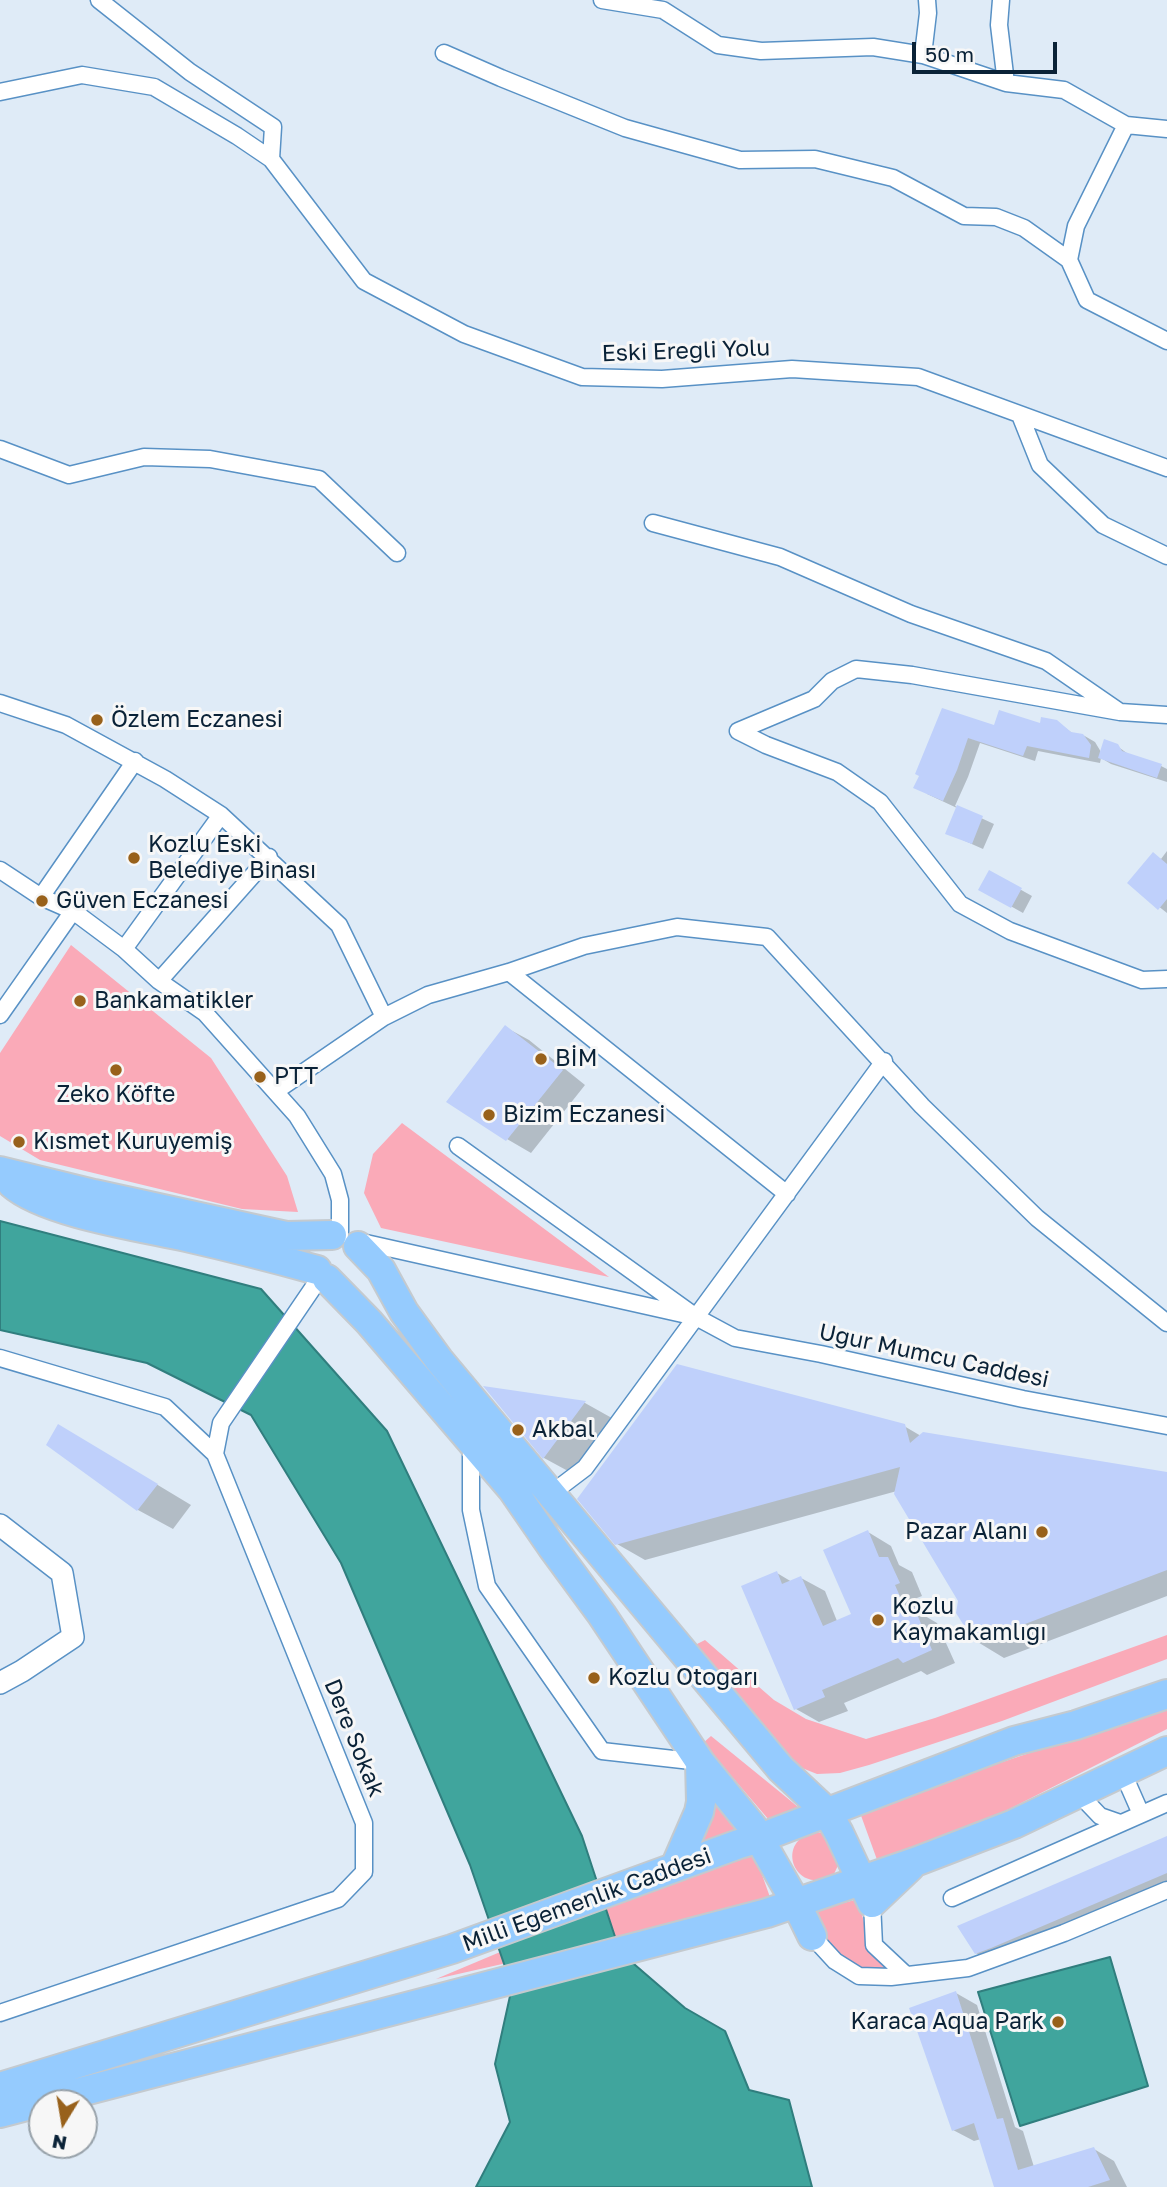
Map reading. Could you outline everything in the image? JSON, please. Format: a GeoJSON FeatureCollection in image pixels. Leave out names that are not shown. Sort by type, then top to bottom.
{"type":"FeatureCollection","features":[{"type":"Feature","properties":{"kind":"highway"},"geometry":{"type":"LineString","coordinates":[[0,1171],[15,1187],[44,1202],[120,1223],[250,1252],[342,1281],[355,1274],[361,1261],[346,1239]]}},
{"type":"Feature","properties":{"kind":"highway"},"geometry":{"type":"LineString","coordinates":[[0,1171],[286,1236],[346,1239],[381,1270],[404,1312],[439,1360],[552,1493],[589,1542],[781,1769],[827,1812],[867,1891],[915,1862],[1014,1824],[1167,1751]]}},
{"type":"Feature","properties":{"kind":"highway"},"geometry":{"type":"LineString","coordinates":[[346,1239],[326,1238],[316,1248],[314,1263],[322,1275],[369,1322],[512,1489],[602,1615],[700,1762],[760,1838],[812,1936]]}},
{"type":"Feature","properties":{"kind":"highway","name":"Milli Egemenlik Caddesi"},"geometry":{"type":"LineString","coordinates":[[0,2087],[452,1949],[760,1838],[1014,1741],[1101,1717],[1167,1694]]}},
{"type":"Feature","properties":{"kind":"highway"},"geometry":{"type":"LineString","coordinates":[[663,1873],[699,1812],[700,1762]]}},
{"type":"Feature","properties":{"kind":"highway"},"geometry":{"type":"LineString","coordinates":[[781,1769],[815,1789],[858,1799]]}},
{"type":"Feature","properties":{"kind":"highway","name":"Milli Egemenlik Caddesi"},"geometry":{"type":"LineString","coordinates":[[0,2113],[767,1913],[796,1903],[867,1891]]}},
{"type":"Feature","properties":{"kind":"highway"},"geometry":{"type":"LineString","coordinates":[[767,1913],[812,1936]]}},
{"type":"Feature","properties":{"kind":"street"},"geometry":{"type":"LineString","coordinates":[[99,0],[190,72],[272,127],[271,159]]}},
{"type":"Feature","properties":{"kind":"street"},"geometry":{"type":"LineString","coordinates":[[602,0],[663,10],[718,45],[761,51],[873,47],[923,55],[1006,83],[1064,90],[1126,125],[1167,129]]}},
{"type":"Feature","properties":{"kind":"street"},"geometry":{"type":"LineString","coordinates":[[923,55],[927,0]]}},
{"type":"Feature","properties":{"kind":"street"},"geometry":{"type":"LineString","coordinates":[[1001,0],[999,25],[1006,83]]}},
{"type":"Feature","properties":{"kind":"street"},"geometry":{"type":"LineString","coordinates":[[444,53],[625,128],[740,160],[816,159],[892,178],[964,216],[996,216],[1024,228],[1069,260],[1087,300],[1167,341]]}},
{"type":"Feature","properties":{"kind":"street","name":"Eski Ereğli Yolu"},"geometry":{"type":"LineString","coordinates":[[0,92],[82,75],[154,87],[271,159],[364,281],[464,334],[582,377],[662,379],[792,369],[918,377],[1167,468]]}},
{"type":"Feature","properties":{"kind":"street"},"geometry":{"type":"LineString","coordinates":[[1069,260],[1076,226],[1126,125]]}},
{"type":"Feature","properties":{"kind":"street"},"geometry":{"type":"LineString","coordinates":[[1020,415],[1040,465],[1103,525],[1167,555]]}},
{"type":"Feature","properties":{"kind":"street"},"geometry":{"type":"LineString","coordinates":[[0,449],[69,475],[144,457],[210,459],[319,479],[397,553]]}},
{"type":"Feature","properties":{"kind":"street"},"geometry":{"type":"LineString","coordinates":[[653,523],[780,557],[911,614],[1046,661],[1120,712]]}},
{"type":"Feature","properties":{"kind":"street"},"geometry":{"type":"LineString","coordinates":[[1167,715],[1120,712],[912,675],[856,669],[832,681],[814,699],[738,731],[766,745],[836,772],[880,802],[960,904],[1010,931],[1142,980],[1167,979]]}},
{"type":"Feature","properties":{"kind":"street"},"geometry":{"type":"LineString","coordinates":[[0,703],[66,725],[135,761],[222,814],[339,925],[384,1017]]}},
{"type":"Feature","properties":{"kind":"street"},"geometry":{"type":"LineString","coordinates":[[41,897],[135,761]]}},
{"type":"Feature","properties":{"kind":"street"},"geometry":{"type":"LineString","coordinates":[[124,949],[222,814]]}},
{"type":"Feature","properties":{"kind":"street"},"geometry":{"type":"LineString","coordinates":[[159,981],[269,857]]}},
{"type":"Feature","properties":{"kind":"street"},"geometry":{"type":"LineString","coordinates":[[0,870],[41,897],[74,911],[124,949],[159,981],[205,1013],[298,1116],[332,1174],[340,1200],[346,1239],[696,1317]]}},
{"type":"Feature","properties":{"kind":"street"},"geometry":{"type":"LineString","coordinates":[[0,1015],[74,911]]}},
{"type":"Feature","properties":{"kind":"street"},"geometry":{"type":"LineString","coordinates":[[276,1091],[384,1017],[428,995],[509,972],[584,946],[677,927],[767,937],[884,1061],[922,1106],[1037,1218],[1167,1323]]}},
{"type":"Feature","properties":{"kind":"street"},"geometry":{"type":"LineString","coordinates":[[509,972],[787,1194]]}},
{"type":"Feature","properties":{"kind":"street"},"geometry":{"type":"LineString","coordinates":[[552,1493],[585,1468],[884,1061]]}},
{"type":"Feature","properties":{"kind":"street"},"geometry":{"type":"LineString","coordinates":[[458,1146],[696,1317]]}},
{"type":"Feature","properties":{"kind":"street"},"geometry":{"type":"LineString","coordinates":[[215,1454],[220,1423],[322,1275]]}},
{"type":"Feature","properties":{"kind":"street","name":"Uğur Mumcu Caddesi"},"geometry":{"type":"LineString","coordinates":[[696,1317],[735,1338],[821,1354],[1023,1399],[1167,1426]]}},
{"type":"Feature","properties":{"kind":"street"},"geometry":{"type":"LineString","coordinates":[[0,1358],[165,1407],[215,1454]]}},
{"type":"Feature","properties":{"kind":"street"},"geometry":{"type":"LineString","coordinates":[[471,1440],[471,1510],[487,1586],[602,1751],[700,1762]]}},
{"type":"Feature","properties":{"kind":"street","name":"Dere Sokak"},"geometry":{"type":"LineString","coordinates":[[0,2013],[338,1899],[365,1872],[364,1823],[215,1454]]}},
{"type":"Feature","properties":{"kind":"street"},"geometry":{"type":"LineString","coordinates":[[0,1525],[62,1573],[73,1637],[0,1683]]}},
{"type":"Feature","properties":{"kind":"street"},"geometry":{"type":"LineString","coordinates":[[1123,1773],[1141,1814]]}},
{"type":"Feature","properties":{"kind":"street"},"geometry":{"type":"LineString","coordinates":[[1079,1794],[1100,1816],[1120,1823]]}},
{"type":"Feature","properties":{"kind":"street"},"geometry":{"type":"LineString","coordinates":[[952,1898],[1167,1803]]}},
{"type":"Feature","properties":{"kind":"street"},"geometry":{"type":"LineString","coordinates":[[812,1936],[835,1961],[859,1976],[891,1978],[968,1968],[1064,1933],[1167,1890]]}},
{"type":"Feature","properties":{"kind":"street"},"geometry":{"type":"LineString","coordinates":[[867,1891],[874,1945],[906,1975]]}},
{"type":"Feature","properties":{"kind":"shaded area"},"geometry":{"type":"Polygon","coordinates":[[[71,945],[211,1058],[287,1176],[298,1212],[242,1209],[40,1160],[0,1136],[0,1053],[71,945]]]}},
{"type":"Feature","properties":{"kind":"shaded area"},"geometry":{"type":"Polygon","coordinates":[[[402,1123],[609,1277],[381,1228],[364,1193],[373,1154],[402,1123]]]}},
{"type":"Feature","properties":{"kind":"shaded area"},"geometry":{"type":"Polygon","coordinates":[[[0,1221],[261,1289],[387,1431],[582,1836],[620,1952],[685,2008],[725,2031],[749,2090],[789,2100],[812,2187],[476,2187],[510,2122],[495,2064],[512,1987],[470,1865],[341,1563],[251,1415],[147,1363],[0,1330],[0,1221]]]}},
{"type":"Feature","properties":{"kind":"shaded area"},"geometry":{"type":"Polygon","coordinates":[[[1167,1635],[1167,1659],[1002,1721],[869,1765],[840,1773],[817,1774],[797,1766],[693,1646],[705,1640],[774,1700],[806,1719],[866,1739],[935,1718],[1167,1635]]]}},
{"type":"Feature","properties":{"kind":"shaded area"},"geometry":{"type":"Polygon","coordinates":[[[1167,1707],[1167,1729],[970,1829],[880,1868],[859,1810],[1167,1707]]]}},
{"type":"Feature","properties":{"kind":"shaded area"},"geometry":{"type":"Polygon","coordinates":[[[711,1736],[798,1807],[769,1820],[703,1743],[711,1736]]]}},
{"type":"Feature","properties":{"kind":"shaded area"},"geometry":{"type":"Polygon","coordinates":[[[713,1791],[742,1834],[690,1845],[713,1791]]]}},
{"type":"Feature","properties":{"kind":"shaded area"},"geometry":{"type":"Polygon","coordinates":[[[816,1832],[824,1833],[841,1859],[834,1874],[821,1880],[809,1879],[800,1874],[792,1855],[795,1845],[803,1837],[816,1832]]]}},
{"type":"Feature","properties":{"kind":"shaded area"},"geometry":{"type":"Polygon","coordinates":[[[752,1846],[772,1903],[436,1979],[752,1846]]]}},
{"type":"Feature","properties":{"kind":"shaded area"},"geometry":{"type":"Polygon","coordinates":[[[858,1899],[872,1954],[888,1972],[865,1971],[847,1962],[833,1947],[811,1912],[858,1899]]]}},
{"type":"Feature","properties":{"kind":"shaded area","name":"Karaca Aqua Park"},"geometry":{"type":"Polygon","coordinates":[[[1110,1957],[1148,2086],[1020,2126],[978,1992],[1110,1957]]]}},
{"type":"Feature","properties":{"kind":"building"},"geometry":{"type":"Polygon","coordinates":[[[942,708],[994,725],[999,710],[1040,723],[1041,717],[1057,720],[1071,732],[1083,734],[1091,745],[1089,758],[1027,746],[1023,756],[968,738],[943,801],[913,788],[919,776],[915,774],[942,708]]]}},
{"type":"Feature","properties":{"kind":"building"},"geometry":{"type":"Polygon","coordinates":[[[1104,739],[1118,744],[1122,751],[1162,764],[1157,778],[1098,758],[1104,739]]]}},
{"type":"Feature","properties":{"kind":"building"},"geometry":{"type":"Polygon","coordinates":[[[957,805],[983,816],[972,844],[945,834],[957,805]]]}},
{"type":"Feature","properties":{"kind":"building"},"geometry":{"type":"Polygon","coordinates":[[[1153,852],[1167,864],[1167,899],[1158,910],[1127,883],[1153,852]]]}},
{"type":"Feature","properties":{"kind":"building"},"geometry":{"type":"Polygon","coordinates":[[[989,870],[1022,888],[1011,908],[978,890],[989,870]]]}},
{"type":"Feature","properties":{"kind":"building"},"geometry":{"type":"Polygon","coordinates":[[[505,1025],[563,1070],[506,1141],[446,1102],[505,1025]]]}},
{"type":"Feature","properties":{"kind":"building"},"geometry":{"type":"Polygon","coordinates":[[[677,1364],[905,1424],[910,1443],[923,1432],[1167,1472],[1167,1570],[975,1643],[956,1613],[958,1601],[894,1494],[900,1467],[615,1545],[577,1499],[677,1364]]]}},
{"type":"Feature","properties":{"kind":"building"},"geometry":{"type":"Polygon","coordinates":[[[483,1386],[586,1401],[543,1459],[483,1386]]]}},
{"type":"Feature","properties":{"kind":"building"},"geometry":{"type":"Polygon","coordinates":[[[58,1424],[158,1484],[137,1511],[46,1445],[58,1424]]]}},
{"type":"Feature","properties":{"kind":"building","name":"Kozlu Kaymakamlığı"},"geometry":{"type":"Polygon","coordinates":[[[868,1530],[879,1557],[888,1557],[900,1583],[895,1585],[905,1608],[914,1607],[932,1650],[903,1663],[898,1658],[822,1690],[825,1697],[794,1710],[741,1586],[777,1571],[782,1584],[801,1576],[823,1626],[851,1614],[823,1550],[868,1530]]]}},
{"type":"Feature","properties":{"kind":"building"},"geometry":{"type":"Polygon","coordinates":[[[1167,1836],[1167,1873],[975,1954],[957,1926],[1167,1836]]]}},
{"type":"Feature","properties":{"kind":"building"},"geometry":{"type":"Polygon","coordinates":[[[956,1991],[997,2119],[1003,2118],[1018,2170],[1094,2147],[1110,2180],[1088,2187],[994,2187],[974,2123],[952,2131],[909,2008],[956,1991]]]}},
{"type":"Feature","properties":{"kind":"place","name":"Özlem Eczanesi"},"geometry":{"type":"Point","coordinates":[97,720]}},
{"type":"Feature","properties":{"kind":"place","name":"Kozlu Eski Belediye Binası"},"geometry":{"type":"Point","coordinates":[134,858]}},
{"type":"Feature","properties":{"kind":"place","name":"Güven Eczanesi"},"geometry":{"type":"Point","coordinates":[42,901]}},
{"type":"Feature","properties":{"kind":"place","name":"Bankamatikler"},"geometry":{"type":"Point","coordinates":[80,1001]}},
{"type":"Feature","properties":{"kind":"place","name":"BİM"},"geometry":{"type":"Point","coordinates":[541,1059]}},
{"type":"Feature","properties":{"kind":"place","name":"Zeko Köfte"},"geometry":{"type":"Point","coordinates":[116,1070]}},
{"type":"Feature","properties":{"kind":"place","name":"PTT"},"geometry":{"type":"Point","coordinates":[260,1077]}},
{"type":"Feature","properties":{"kind":"place","name":"Bizim Eczanesi"},"geometry":{"type":"Point","coordinates":[489,1115]}},
{"type":"Feature","properties":{"kind":"place","name":"Kısmet Kuruyemiş"},"geometry":{"type":"Point","coordinates":[19,1142]}},
{"type":"Feature","properties":{"kind":"place","name":"Akbal"},"geometry":{"type":"Point","coordinates":[518,1430]}},
{"type":"Feature","properties":{"kind":"place","name":"Pazar Alanı"},"geometry":{"type":"Point","coordinates":[1042,1532]}},
{"type":"Feature","properties":{"kind":"place","name":"Kozlu Kaymakamlığı"},"geometry":{"type":"Point","coordinates":[878,1620]}},
{"type":"Feature","properties":{"kind":"place","name":"Kozlu Otogarı"},"geometry":{"type":"Point","coordinates":[594,1678]}},
{"type":"Feature","properties":{"kind":"place","name":"Karaca Aqua Park"},"geometry":{"type":"Point","coordinates":[1058,2022]}}]}
